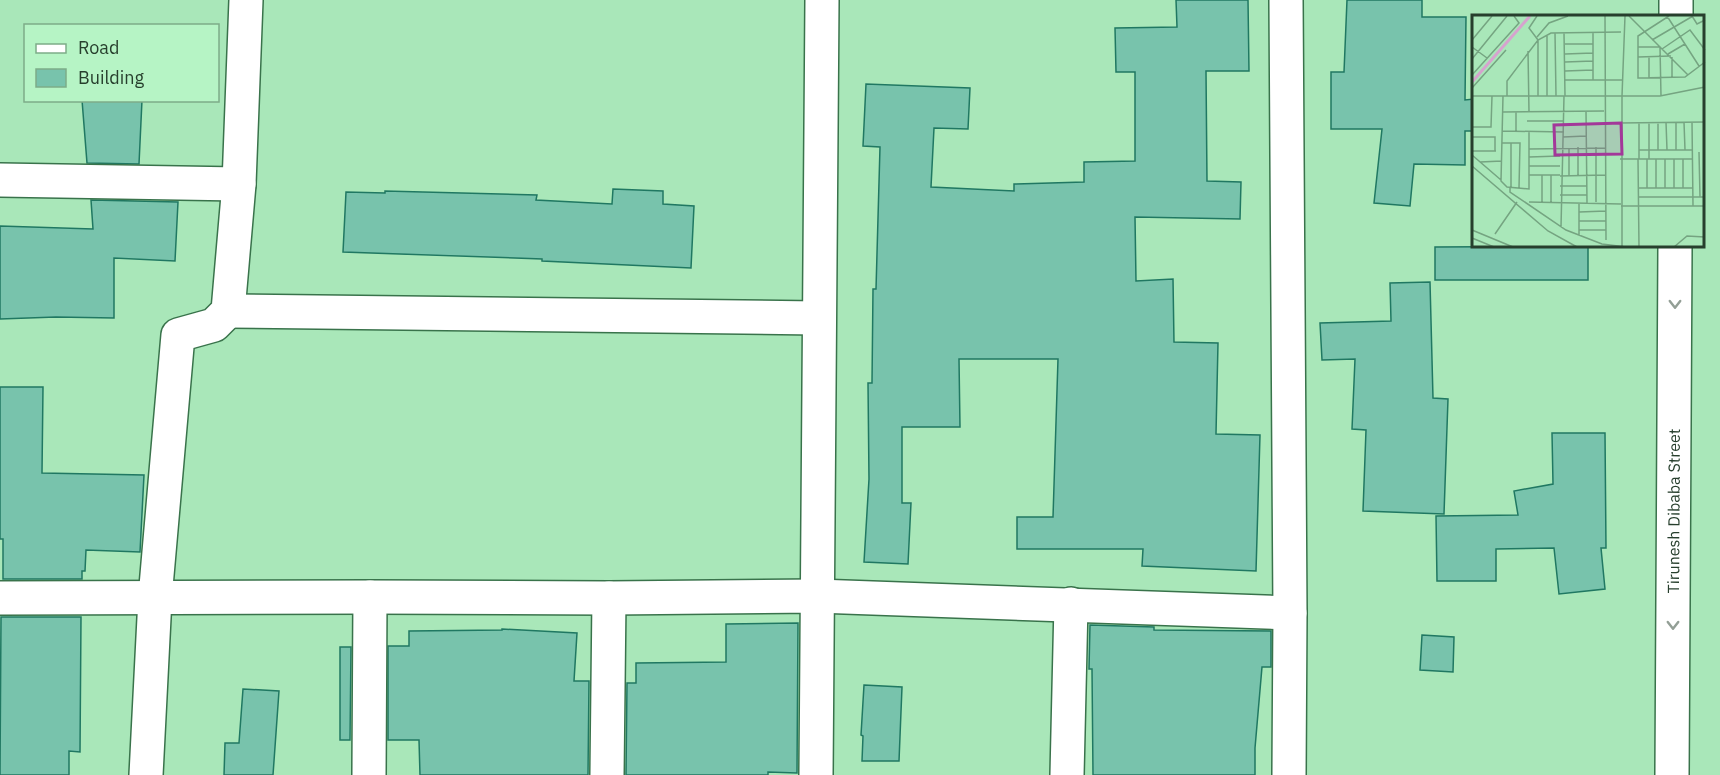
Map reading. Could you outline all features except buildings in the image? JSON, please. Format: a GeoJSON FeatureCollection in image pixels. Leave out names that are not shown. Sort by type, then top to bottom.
{"type":"FeatureCollection","features":[{"type":"Feature","properties":{"kind":"street"},"geometry":{"type":"LineString","coordinates":[[146,775],[154,597],[178,335],[214,325],[228,311],[239,184],[246,0]]}},
{"type":"Feature","properties":{"kind":"street"},"geometry":{"type":"LineString","coordinates":[[816,775],[822,0]]}},
{"type":"Feature","properties":{"kind":"street"},"geometry":{"type":"LineString","coordinates":[[1286,0],[1289,775]]}},
{"type":"Feature","properties":{"kind":"street"},"geometry":{"type":"LineString","coordinates":[[0,180],[239,184]]}},
{"type":"Feature","properties":{"kind":"street","name":"Tirunesh Dibaba Street"},"geometry":{"type":"LineString","coordinates":[[1672,775],[1675,248]]}},
{"type":"Feature","properties":{"kind":"street"},"geometry":{"type":"LineString","coordinates":[[228,311],[818,318]]}},
{"type":"Feature","properties":{"kind":"street"},"geometry":{"type":"LineString","coordinates":[[0,598],[817,596],[1290,613]]}},
{"type":"Feature","properties":{"kind":"street"},"geometry":{"type":"LineString","coordinates":[[369,775],[370,597]]}},
{"type":"Feature","properties":{"kind":"street"},"geometry":{"type":"LineString","coordinates":[[607,775],[609,598]]}},
{"type":"Feature","properties":{"kind":"street"},"geometry":{"type":"LineString","coordinates":[[1067,775],[1071,604]]}}]}
